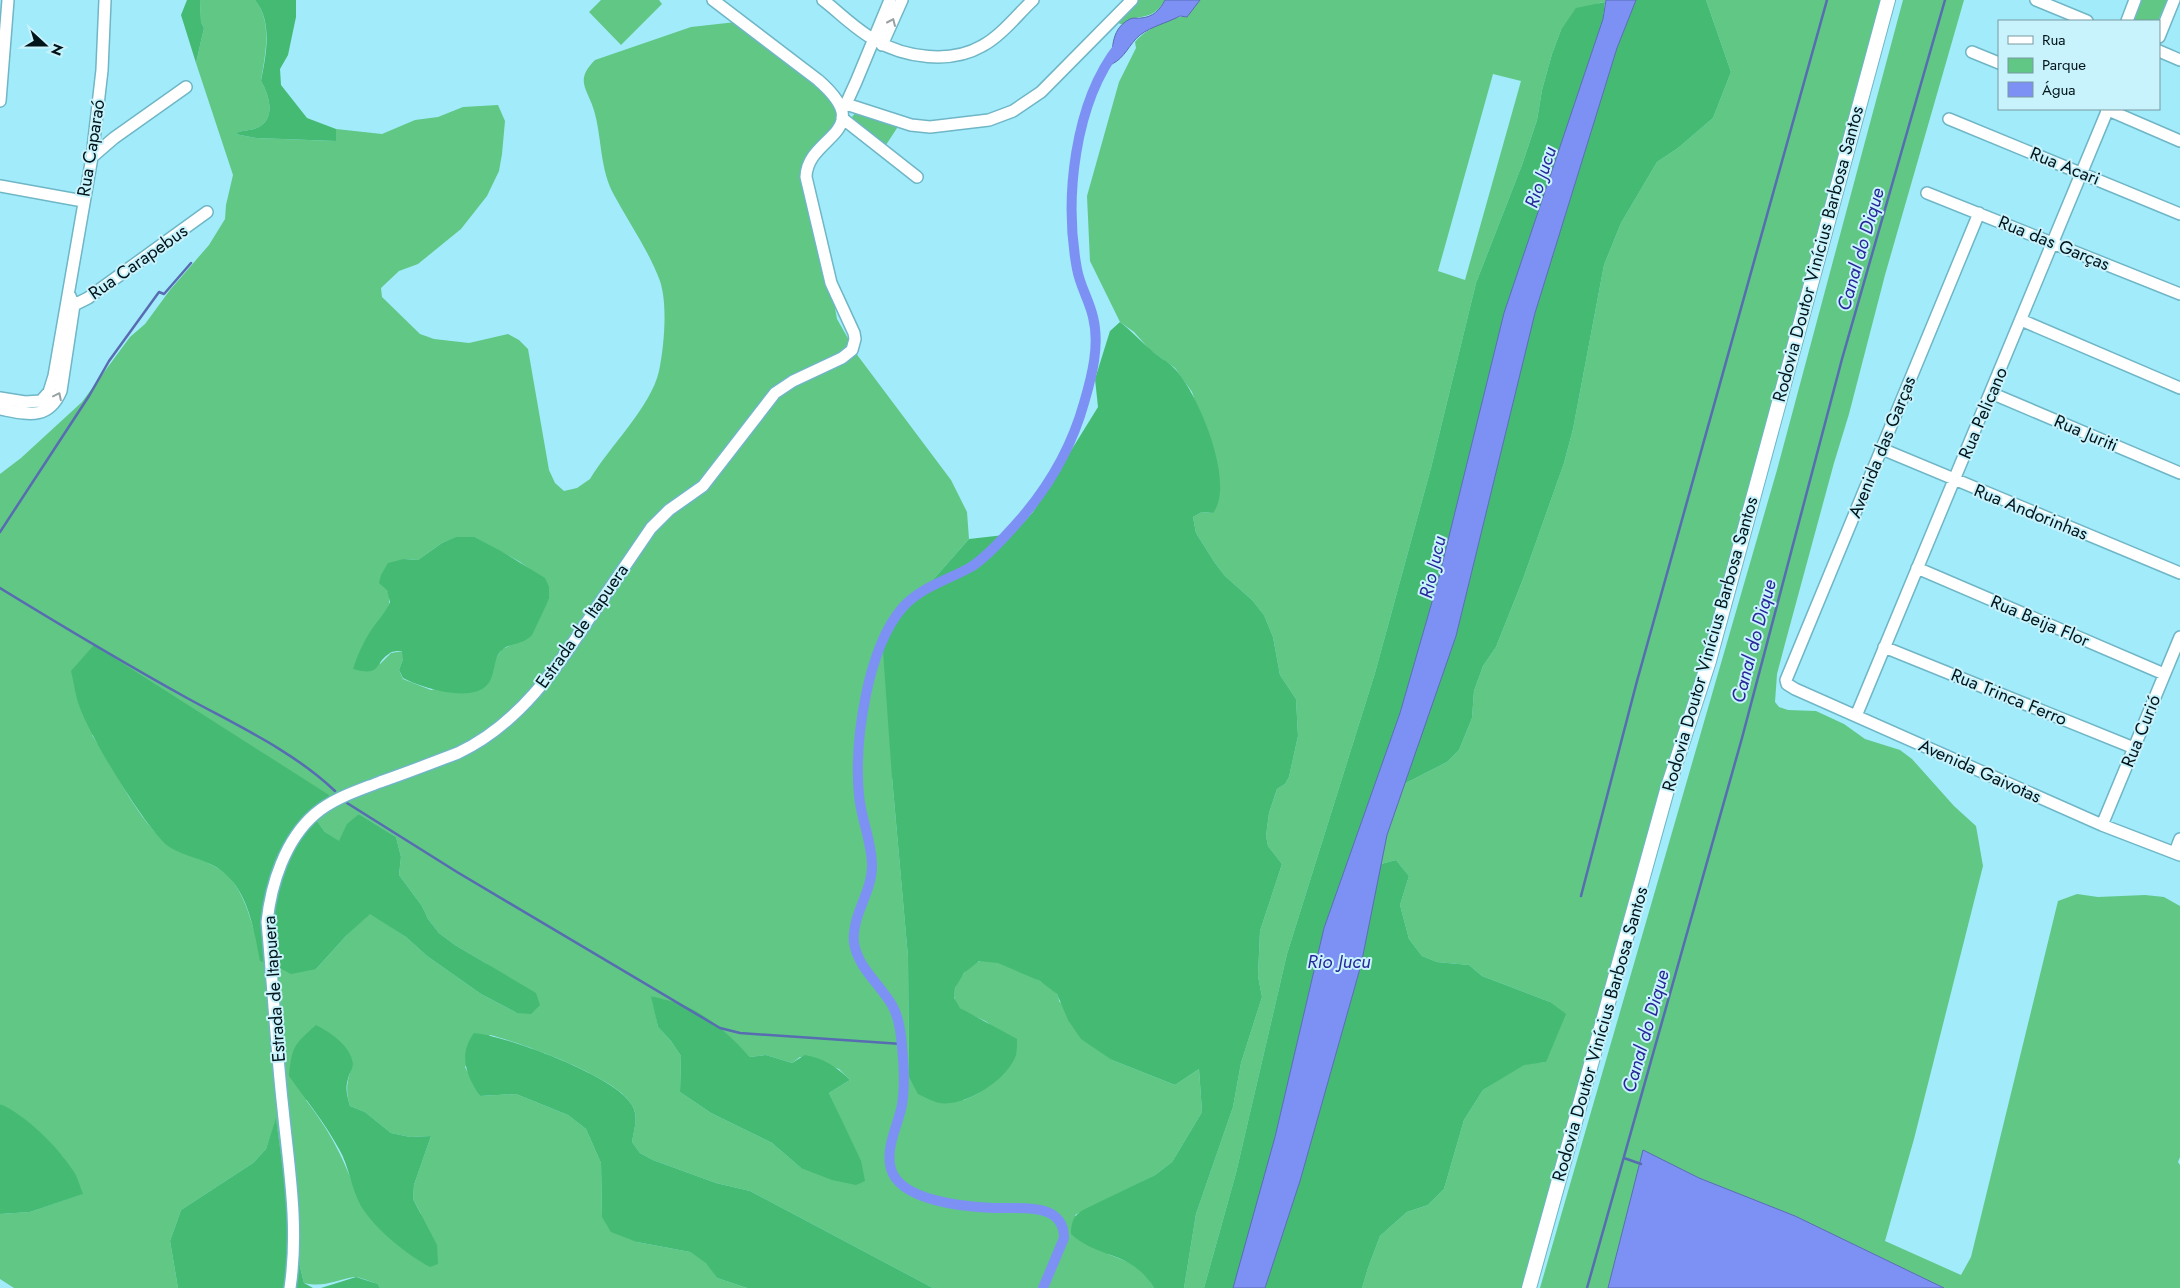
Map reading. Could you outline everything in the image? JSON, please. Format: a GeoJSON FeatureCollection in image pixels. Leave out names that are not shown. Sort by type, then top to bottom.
{"type":"FeatureCollection","features":[{"type":"Feature","properties":{"kind":"main road","name":"Rodovia Doutor Vinícius Barbosa Santos"},"geometry":{"type":"LineString","coordinates":[[1529,1288],[1667,790],[1709,661],[1888,0]]}},
{"type":"Feature","properties":{"kind":"street"},"geometry":{"type":"LineString","coordinates":[[0,101],[8,0]]}},
{"type":"Feature","properties":{"kind":"street","name":"Rua Caparaó"},"geometry":{"type":"LineString","coordinates":[[70,302],[83,201],[92,157],[102,70],[105,0]]}},
{"type":"Feature","properties":{"kind":"street"},"geometry":{"type":"LineString","coordinates":[[713,0],[818,80],[843,109],[917,177]]}},
{"type":"Feature","properties":{"kind":"street"},"geometry":{"type":"LineString","coordinates":[[824,0],[877,42],[906,52],[940,57],[968,52],[990,41],[1033,0]]}},
{"type":"Feature","properties":{"kind":"street"},"geometry":{"type":"LineString","coordinates":[[877,42],[890,0]]}},
{"type":"Feature","properties":{"kind":"street"},"geometry":{"type":"LineString","coordinates":[[843,109],[861,71],[902,0]]}},
{"type":"Feature","properties":{"kind":"street"},"geometry":{"type":"LineString","coordinates":[[843,109],[920,127],[975,123],[1002,116],[1025,104],[1041,92],[1132,0]]}},
{"type":"Feature","properties":{"kind":"street"},"geometry":{"type":"LineString","coordinates":[[2036,0],[2085,20]]}},
{"type":"Feature","properties":{"kind":"street"},"geometry":{"type":"LineString","coordinates":[[2126,20],[2135,0]]}},
{"type":"Feature","properties":{"kind":"street"},"geometry":{"type":"LineString","coordinates":[[2160,35],[2174,0]]}},
{"type":"Feature","properties":{"kind":"street"},"geometry":{"type":"LineString","coordinates":[[2160,51],[2180,60]]}},
{"type":"Feature","properties":{"kind":"street"},"geometry":{"type":"LineString","coordinates":[[1972,52],[1998,63]]}},
{"type":"Feature","properties":{"kind":"street"},"geometry":{"type":"LineString","coordinates":[[92,157],[114,138],[186,87]]}},
{"type":"Feature","properties":{"kind":"street","name":"Estrada de Itapuera"},"geometry":{"type":"LineString","coordinates":[[290,1288],[294,1244],[293,1196],[283,1108],[267,922],[270,897],[279,866],[307,821],[335,800],[477,744],[528,700],[558,666],[651,528],[659,519],[704,486],[775,393],[793,381],[842,358],[852,350],[855,339],[854,333],[831,283],[806,176],[809,163],[838,128],[843,109]]}},
{"type":"Feature","properties":{"kind":"street","name":"Rua Pelicano"},"geometry":{"type":"LineString","coordinates":[[1856,716],[2107,110]]}},
{"type":"Feature","properties":{"kind":"street"},"geometry":{"type":"LineString","coordinates":[[2109,110],[2180,141]]}},
{"type":"Feature","properties":{"kind":"street","name":"Rua Acari"},"geometry":{"type":"LineString","coordinates":[[1949,119],[2180,214]]}},
{"type":"Feature","properties":{"kind":"street"},"geometry":{"type":"LineString","coordinates":[[0,186],[83,201]]}},
{"type":"Feature","properties":{"kind":"street","name":"Rua das Garças"},"geometry":{"type":"LineString","coordinates":[[1927,193],[2180,294]]}},
{"type":"Feature","properties":{"kind":"street","name":"Rua Carapebus"},"geometry":{"type":"LineString","coordinates":[[70,302],[88,298],[207,212]]}},
{"type":"Feature","properties":{"kind":"street","name":"Avenida das Garças"},"geometry":{"type":"LineString","coordinates":[[1786,680],[1979,213]]}},
{"type":"Feature","properties":{"kind":"street"},"geometry":{"type":"LineString","coordinates":[[0,398],[33,402],[41,401],[49,392],[70,302]]}},
{"type":"Feature","properties":{"kind":"street"},"geometry":{"type":"LineString","coordinates":[[0,409],[34,414],[51,407],[57,399],[61,391],[70,302]]}},
{"type":"Feature","properties":{"kind":"street"},"geometry":{"type":"LineString","coordinates":[[2021,320],[2180,388]]}},
{"type":"Feature","properties":{"kind":"street","name":"Rua Juriti"},"geometry":{"type":"LineString","coordinates":[[1991,393],[2180,473]]}},
{"type":"Feature","properties":{"kind":"street","name":"Rua Andorinhas"},"geometry":{"type":"LineString","coordinates":[[1882,448],[1954,480],[2180,573]]}},
{"type":"Feature","properties":{"kind":"street","name":"Rua Beija Flor"},"geometry":{"type":"LineString","coordinates":[[1917,568],[2164,674]]}},
{"type":"Feature","properties":{"kind":"street","name":"Rua Curió"},"geometry":{"type":"LineString","coordinates":[[2102,825],[2180,637]]}},
{"type":"Feature","properties":{"kind":"street","name":"Rua Trinca Ferro"},"geometry":{"type":"LineString","coordinates":[[1884,647],[2134,748]]}},
{"type":"Feature","properties":{"kind":"street","name":"Avenida Gaivotas"},"geometry":{"type":"LineString","coordinates":[[1786,680],[1789,686],[1795,689],[2102,825],[2177,853]]}},
{"type":"Feature","properties":{"kind":"street"},"geometry":{"type":"LineString","coordinates":[[2177,853],[2180,839]]}},
{"type":"Feature","properties":{"kind":"green space"},"geometry":{"type":"Polygon","coordinates":[[[187,0],[200,0],[201,22],[204,28],[196,63],[181,15],[187,0]]]}},
{"type":"Feature","properties":{"kind":"green space"},"geometry":{"type":"Polygon","coordinates":[[[200,0],[255,0],[264,18],[266,39],[261,81],[269,101],[269,115],[261,126],[235,134],[256,138],[335,141],[336,129],[382,134],[415,120],[438,117],[463,107],[498,105],[505,121],[502,154],[499,171],[487,196],[461,229],[418,264],[399,271],[381,288],[382,297],[420,334],[434,339],[469,343],[508,334],[519,340],[528,349],[549,470],[555,483],[564,491],[577,488],[590,479],[648,399],[659,371],[664,326],[664,302],[660,281],[645,248],[614,195],[606,175],[595,114],[584,86],[585,74],[588,68],[595,60],[691,27],[736,22],[820,87],[836,107],[839,122],[808,160],[837,319],[858,356],[951,480],[967,512],[969,539],[894,624],[892,777],[908,957],[909,1077],[964,1100],[984,1090],[1009,1065],[991,1026],[987,1022],[961,1009],[954,998],[955,989],[965,972],[972,965],[987,960],[1021,971],[1052,989],[1057,994],[1059,1001],[1112,1060],[1175,1085],[1199,1069],[1202,1112],[1172,1162],[1155,1175],[1075,1215],[1108,1254],[1135,1265],[1147,1277],[1154,1288],[933,1288],[750,1191],[716,1183],[653,1160],[640,1153],[632,1142],[635,1123],[634,1109],[623,1094],[608,1083],[567,1062],[490,1035],[465,1067],[480,1096],[516,1094],[568,1115],[586,1129],[601,1163],[602,1217],[637,1242],[690,1252],[707,1263],[717,1278],[747,1288],[380,1288],[378,1284],[354,1277],[318,1285],[304,1283],[291,1230],[276,1120],[266,1149],[253,1163],[181,1210],[170,1241],[178,1288],[14,1288],[0,1279],[0,1214],[30,1212],[82,1194],[63,1157],[27,1122],[0,1104],[0,474],[21,458],[82,402],[130,337],[145,324],[170,290],[209,245],[225,219],[226,205],[233,175],[196,63],[204,28],[201,22],[200,0]],[[457,537],[442,543],[418,560],[404,559],[387,590],[389,602],[386,612],[371,631],[380,664],[391,653],[403,651],[403,659],[399,670],[403,679],[431,690],[491,677],[494,662],[502,649],[523,635],[535,621],[549,599],[531,570],[475,537],[457,537]],[[92,735],[129,796],[154,831],[162,839],[179,850],[213,865],[234,883],[246,906],[254,930],[316,969],[370,913],[406,937],[427,956],[481,994],[517,1013],[487,964],[439,933],[428,919],[422,906],[399,875],[401,857],[396,837],[359,814],[339,842],[325,832],[317,821],[318,810],[92,735]],[[652,996],[658,1027],[681,1056],[680,1092],[711,1113],[772,1143],[801,1168],[851,1142],[829,1093],[850,1080],[839,1069],[800,1057],[792,1063],[766,1055],[750,1057],[732,1039],[652,996]],[[353,1064],[306,1100],[332,1140],[352,1182],[421,1214],[413,1199],[414,1185],[431,1136],[410,1137],[391,1133],[365,1112],[350,1106],[347,1085],[353,1064]]]}},
{"type":"Feature","properties":{"kind":"green space"},"geometry":{"type":"Polygon","coordinates":[[[255,0],[296,0],[296,17],[288,55],[280,69],[281,85],[307,118],[336,129],[336,141],[256,138],[235,134],[261,126],[269,115],[269,101],[261,81],[266,50],[266,28],[261,9],[255,0]]]}},
{"type":"Feature","properties":{"kind":"green space"},"geometry":{"type":"Polygon","coordinates":[[[601,0],[659,0],[662,4],[621,45],[589,12],[601,0]]]}},
{"type":"Feature","properties":{"kind":"green space"},"geometry":{"type":"Polygon","coordinates":[[[1128,0],[1165,0],[1150,15],[1134,19],[1123,25],[1109,19],[1128,0]]]}},
{"type":"Feature","properties":{"kind":"green space"},"geometry":{"type":"Polygon","coordinates":[[[1200,0],[1606,0],[1561,30],[1552,54],[1542,90],[1537,120],[1522,165],[1476,283],[1431,468],[1375,673],[1287,954],[1236,1173],[1204,1288],[1184,1288],[1196,1214],[1233,1107],[1241,1063],[1262,997],[1258,976],[1260,931],[1282,864],[1268,846],[1266,836],[1269,813],[1277,789],[1285,784],[1289,777],[1298,736],[1296,699],[1280,675],[1273,637],[1264,615],[1252,600],[1225,576],[1196,533],[1193,517],[1202,512],[1213,513],[1194,398],[1192,392],[1175,368],[1150,350],[1134,332],[1120,322],[1090,261],[1087,196],[1119,82],[1136,48],[1135,42],[1159,24],[1174,18],[1187,17],[1200,0]],[[1493,74],[1438,271],[1465,280],[1521,81],[1493,74]]]}},
{"type":"Feature","properties":{"kind":"green space"},"geometry":{"type":"Polygon","coordinates":[[[1636,0],[1706,0],[1731,72],[1713,118],[1678,148],[1657,162],[1621,223],[1604,265],[1573,429],[1564,463],[1523,579],[1496,647],[1483,666],[1474,691],[1472,718],[1459,750],[1447,762],[1404,784],[1456,636],[1535,313],[1617,48],[1636,0]]]}},
{"type":"Feature","properties":{"kind":"green space"},"geometry":{"type":"Polygon","coordinates":[[[1706,0],[1887,0],[1762,466],[1523,1288],[1362,1288],[1380,1236],[1407,1212],[1428,1205],[1444,1189],[1464,1120],[1483,1090],[1524,1064],[1546,1062],[1550,1002],[1482,976],[1469,965],[1437,962],[1422,956],[1409,939],[1400,905],[1409,876],[1396,860],[1381,864],[1387,835],[1404,784],[1447,762],[1459,750],[1472,718],[1474,691],[1483,666],[1496,647],[1523,579],[1564,463],[1573,429],[1604,265],[1621,223],[1657,162],[1678,148],[1713,118],[1731,72],[1706,0]]]}},
{"type":"Feature","properties":{"kind":"green space"},"geometry":{"type":"Polygon","coordinates":[[[1903,0],[1964,0],[1885,275],[1849,414],[1786,640],[1777,674],[1775,702],[1779,707],[1788,710],[1816,711],[1844,724],[1865,739],[1900,750],[1912,759],[1954,806],[1976,826],[1983,866],[1914,1139],[1885,1241],[1961,1275],[1971,1257],[2058,901],[2077,894],[2098,897],[2145,895],[2164,897],[2180,906],[2180,1157],[2178,1162],[2180,1165],[2180,1288],[1944,1288],[1795,1216],[1699,1178],[1643,1151],[1608,1288],[1540,1288],[1777,470],[1903,0]]]}},
{"type":"Feature","properties":{"kind":"green space"},"geometry":{"type":"Polygon","coordinates":[[[2142,0],[2167,0],[2158,20],[2134,20],[2142,0]]]}},
{"type":"Feature","properties":{"kind":"green space"},"geometry":{"type":"Polygon","coordinates":[[[1605,2],[1603,19],[1504,313],[1438,581],[1400,713],[1324,928],[1275,1137],[1239,1269],[1233,1288],[1204,1288],[1236,1173],[1287,954],[1375,673],[1431,468],[1476,283],[1522,165],[1537,120],[1542,90],[1552,54],[1561,30],[1576,8],[1605,2]]]}},
{"type":"Feature","properties":{"kind":"green space"},"geometry":{"type":"Polygon","coordinates":[[[856,112],[899,125],[884,148],[855,122],[852,117],[856,112]]]}},
{"type":"Feature","properties":{"kind":"green space"},"geometry":{"type":"Polygon","coordinates":[[[1120,322],[1175,369],[1194,398],[1203,417],[1217,461],[1220,482],[1219,499],[1213,513],[1202,512],[1193,517],[1196,533],[1225,576],[1252,600],[1264,615],[1273,637],[1280,675],[1296,699],[1298,736],[1289,777],[1285,784],[1277,789],[1269,813],[1266,836],[1268,846],[1282,864],[1260,931],[1258,976],[1262,997],[1241,1063],[1233,1107],[1196,1214],[1184,1288],[1154,1288],[1135,1267],[1082,1242],[1071,1234],[1071,1230],[1075,1217],[1080,1212],[1155,1175],[1172,1162],[1202,1112],[1199,1069],[1175,1085],[1112,1060],[1081,1039],[1068,1020],[1057,994],[1040,981],[998,963],[979,961],[964,973],[955,988],[954,998],[960,1008],[1017,1039],[1016,1055],[1012,1064],[985,1090],[962,1101],[950,1103],[932,1101],[918,1094],[909,1077],[908,957],[883,651],[894,624],[969,539],[1013,534],[1033,512],[1098,407],[1095,379],[1110,331],[1120,322]]]}},
{"type":"Feature","properties":{"kind":"green space"},"geometry":{"type":"Polygon","coordinates":[[[456,537],[475,537],[545,578],[549,587],[549,599],[532,635],[524,641],[502,650],[497,658],[490,681],[480,690],[470,693],[446,692],[422,686],[403,678],[399,670],[403,659],[402,651],[390,653],[373,670],[362,671],[353,669],[365,641],[390,602],[387,590],[379,583],[388,563],[404,559],[418,560],[442,543],[456,537]]]}},
{"type":"Feature","properties":{"kind":"green space"},"geometry":{"type":"Polygon","coordinates":[[[94,645],[329,795],[319,813],[317,821],[325,832],[339,841],[347,824],[359,814],[396,837],[401,857],[399,875],[439,933],[455,945],[536,993],[540,1005],[531,1014],[517,1013],[481,994],[427,956],[406,937],[370,914],[346,936],[316,969],[291,974],[274,965],[260,961],[245,901],[232,881],[217,868],[174,850],[158,836],[132,801],[93,736],[76,697],[71,671],[94,645]]]}},
{"type":"Feature","properties":{"kind":"green space"},"geometry":{"type":"Polygon","coordinates":[[[1396,860],[1409,876],[1400,905],[1409,939],[1422,956],[1437,962],[1469,965],[1482,976],[1550,1002],[1566,1014],[1546,1062],[1524,1065],[1483,1090],[1464,1120],[1444,1189],[1428,1205],[1407,1212],[1380,1236],[1362,1288],[1265,1288],[1300,1181],[1361,965],[1381,864],[1396,860]]]}},
{"type":"Feature","properties":{"kind":"green space"},"geometry":{"type":"Polygon","coordinates":[[[651,996],[681,1004],[710,1020],[735,1041],[750,1057],[766,1055],[792,1063],[805,1055],[812,1056],[835,1067],[845,1075],[850,1080],[829,1093],[861,1161],[865,1181],[856,1185],[832,1180],[801,1168],[772,1143],[711,1113],[680,1092],[681,1056],[658,1027],[651,996]]]}},
{"type":"Feature","properties":{"kind":"green space"},"geometry":{"type":"Polygon","coordinates":[[[316,1025],[339,1040],[351,1057],[353,1066],[347,1082],[347,1095],[350,1106],[365,1112],[391,1133],[410,1137],[431,1136],[414,1185],[413,1199],[437,1245],[438,1264],[430,1267],[411,1255],[383,1232],[367,1215],[361,1206],[334,1139],[289,1076],[291,1058],[295,1047],[316,1025]]]}},
{"type":"Feature","properties":{"kind":"green space"},"geometry":{"type":"Polygon","coordinates":[[[474,1033],[510,1041],[559,1059],[584,1070],[622,1094],[634,1110],[635,1123],[632,1142],[640,1153],[653,1160],[716,1183],[750,1191],[933,1288],[747,1288],[717,1278],[706,1263],[690,1252],[637,1242],[611,1232],[602,1217],[601,1163],[586,1129],[568,1115],[516,1094],[480,1096],[468,1073],[465,1057],[469,1041],[474,1033]]]}},
{"type":"Feature","properties":{"kind":"green space"},"geometry":{"type":"Polygon","coordinates":[[[0,1104],[31,1124],[51,1143],[74,1172],[83,1194],[30,1212],[0,1214],[0,1104]]]}},
{"type":"Feature","properties":{"kind":"green space"},"geometry":{"type":"Polygon","coordinates":[[[276,1118],[291,1230],[304,1283],[313,1288],[178,1288],[170,1241],[181,1210],[253,1163],[266,1149],[276,1118]]]}},
{"type":"Feature","properties":{"kind":"green space"},"geometry":{"type":"Polygon","coordinates":[[[356,1277],[378,1284],[380,1288],[321,1288],[356,1277]]]}},
{"type":"Feature","properties":{"kind":"water"},"geometry":{"type":"Polygon","coordinates":[[[1165,0],[1200,0],[1187,17],[1180,16],[1149,29],[1140,35],[1120,58],[1112,64],[1114,38],[1120,27],[1131,18],[1153,15],[1165,0]]]}},
{"type":"Feature","properties":{"kind":"water","name":"Rio Jucu"},"geometry":{"type":"Polygon","coordinates":[[[1606,0],[1636,0],[1617,48],[1535,313],[1456,636],[1387,835],[1361,965],[1300,1181],[1265,1288],[1233,1288],[1275,1137],[1324,928],[1400,713],[1438,581],[1504,313],[1603,19],[1606,0]]]}},
{"type":"Feature","properties":{"kind":"water"},"geometry":{"type":"Polygon","coordinates":[[[1643,1150],[1699,1178],[1795,1216],[1944,1288],[1608,1288],[1643,1150]]]}},
{"type":"Feature","properties":{"kind":"waterway"},"geometry":{"type":"LineString","coordinates":[[1581,896],[1637,681],[1827,0]]}},
{"type":"Feature","properties":{"kind":"waterway","name":"Canal do Dique"},"geometry":{"type":"LineString","coordinates":[[1587,1288],[1742,738],[1842,359],[1945,0]]}},
{"type":"Feature","properties":{"kind":"waterway"},"geometry":{"type":"LineString","coordinates":[[1043,1288],[1064,1238],[1062,1226],[1057,1218],[1048,1213],[1027,1208],[967,1206],[935,1200],[907,1188],[897,1180],[891,1169],[891,1145],[903,1098],[903,1061],[900,1030],[894,1010],[887,997],[860,960],[854,943],[858,914],[869,886],[872,866],[872,857],[859,795],[859,749],[861,723],[872,671],[880,646],[903,607],[926,589],[971,567],[1004,538],[1044,488],[1063,456],[1078,421],[1092,371],[1096,338],[1093,317],[1077,269],[1073,242],[1073,183],[1076,153],[1092,95],[1104,69],[1119,46]]}},
{"type":"Feature","properties":{"kind":"waterway"},"geometry":{"type":"LineString","coordinates":[[0,532],[89,396],[109,361],[159,292],[164,294],[191,263]]}},
{"type":"Feature","properties":{"kind":"waterway"},"geometry":{"type":"LineString","coordinates":[[0,588],[140,671],[283,751],[335,791]]}},
{"type":"Feature","properties":{"kind":"waterway"},"geometry":{"type":"LineString","coordinates":[[347,803],[457,872],[720,1028],[740,1033],[902,1044]]}},
{"type":"Feature","properties":{"kind":"waterway"},"geometry":{"type":"LineString","coordinates":[[1624,1158],[1641,1164]]}}]}
